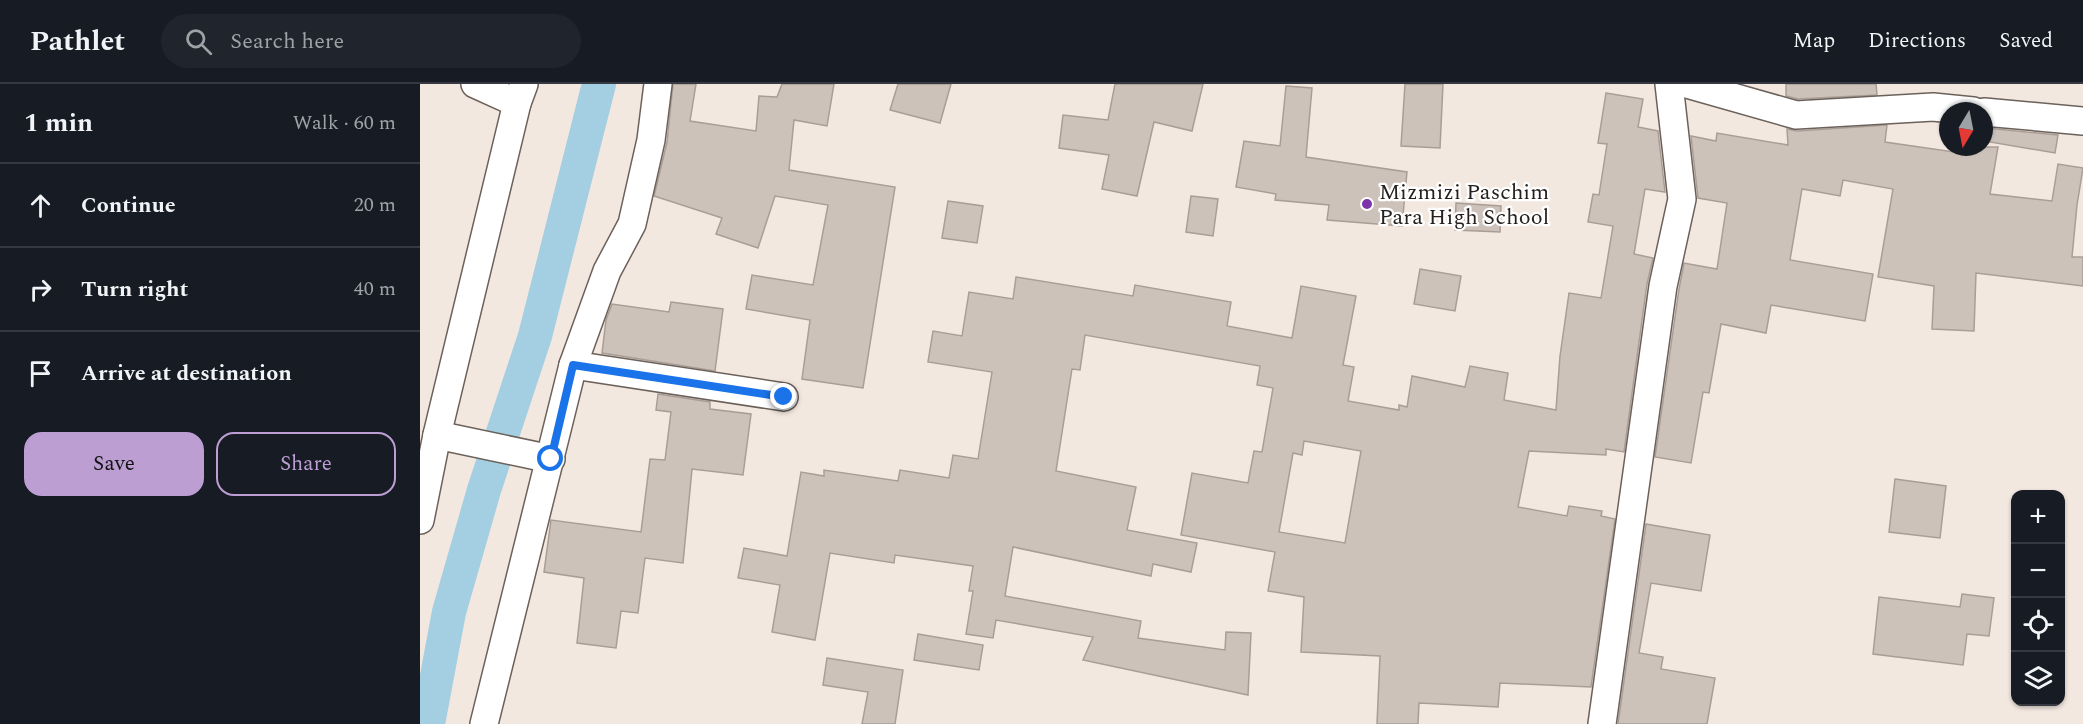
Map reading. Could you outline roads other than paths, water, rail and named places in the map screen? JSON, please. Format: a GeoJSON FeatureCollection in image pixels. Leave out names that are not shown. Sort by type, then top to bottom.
{"type":"FeatureCollection","features":[{"type":"Feature","properties":{"kind":"street"},"geometry":{"type":"LineString","coordinates":[[420,520],[446,436],[521,94],[475,84]]}},
{"type":"Feature","properties":{"kind":"street"},"geometry":{"type":"LineString","coordinates":[[484,724],[545,457],[573,365],[607,271],[632,224],[651,140],[658,84]]}},
{"type":"Feature","properties":{"kind":"street"},"geometry":{"type":"LineString","coordinates":[[1602,724],[1661,298],[1682,199],[1669,84]]}},
{"type":"Feature","properties":{"kind":"street"},"geometry":{"type":"LineString","coordinates":[[1687,84],[1796,115],[1939,108]]}},
{"type":"Feature","properties":{"kind":"street"},"geometry":{"type":"LineString","coordinates":[[1993,113],[2083,121]]}},
{"type":"Feature","properties":{"kind":"street"},"geometry":{"type":"LineString","coordinates":[[573,365],[784,397]]}},
{"type":"Feature","properties":{"kind":"street"},"geometry":{"type":"LineString","coordinates":[[446,436],[545,457]]}},
{"type":"Feature","properties":{"kind":"waterway"},"geometry":{"type":"LineString","coordinates":[[428,724],[449,612],[484,490],[535,336],[599,84]]}},
{"type":"Feature","properties":{"kind":"place","name":"Mizmizi Paschim Para High School"},"geometry":{"type":"Point","coordinates":[1367,204]}}]}
